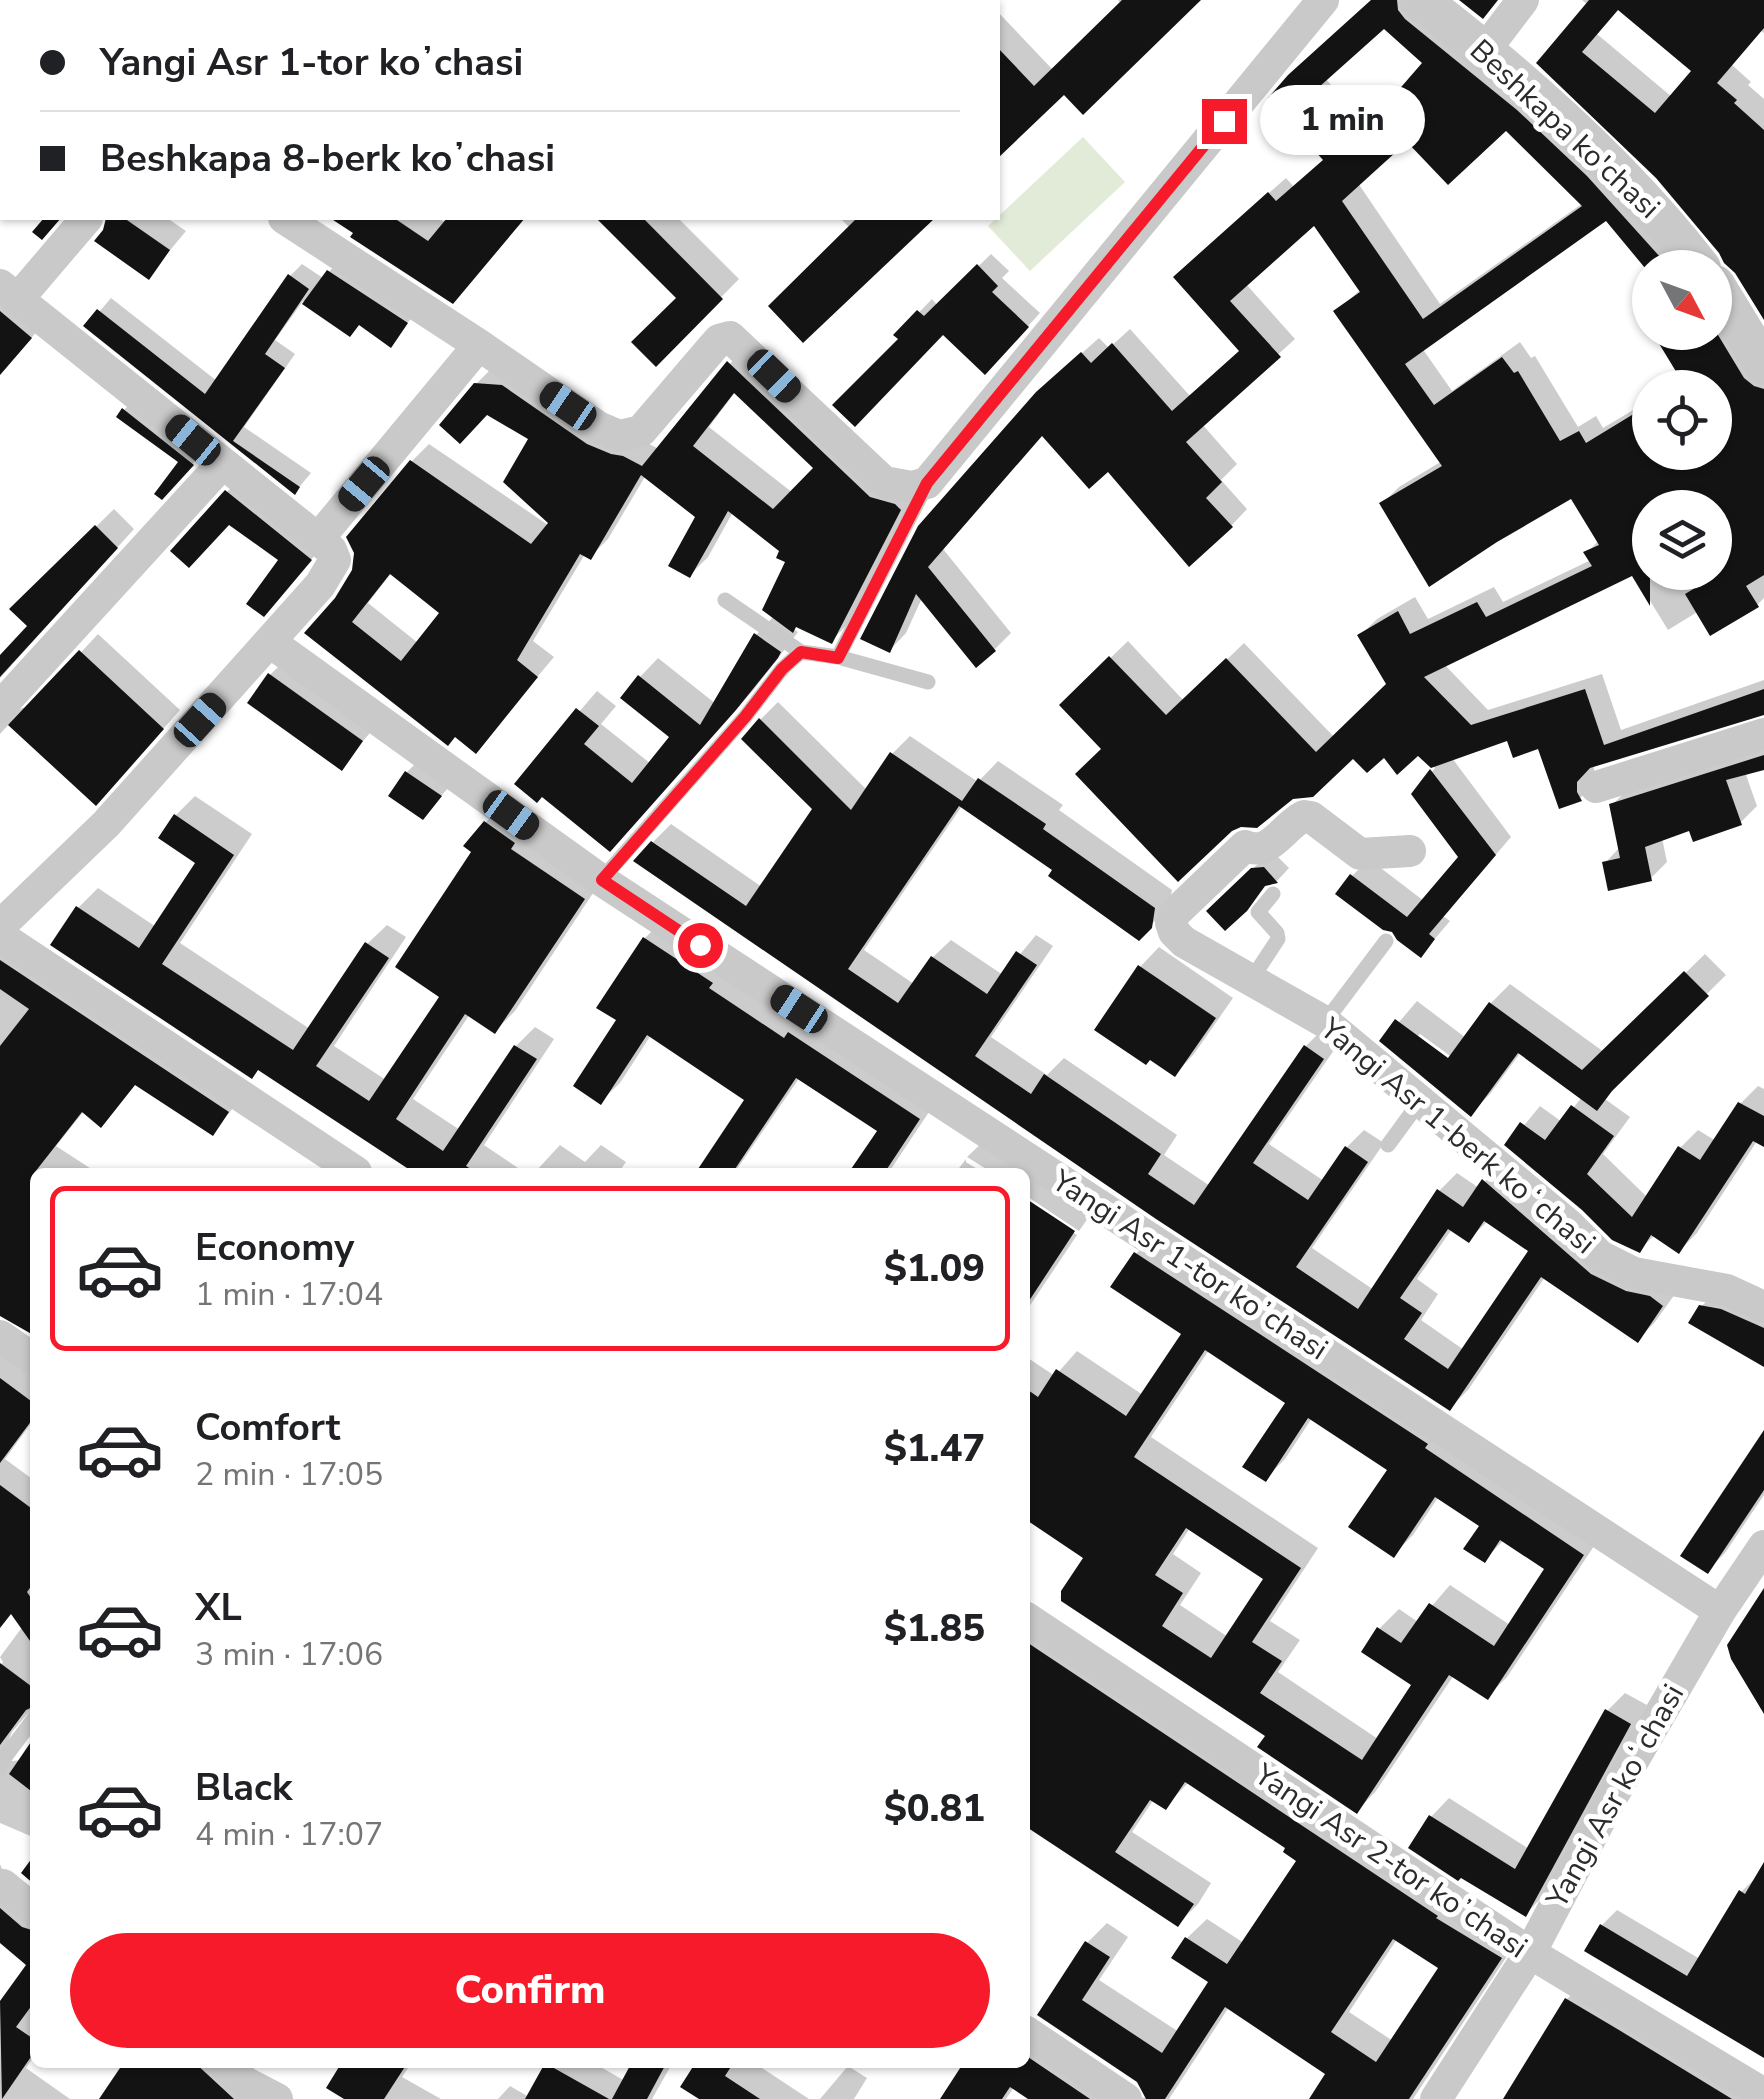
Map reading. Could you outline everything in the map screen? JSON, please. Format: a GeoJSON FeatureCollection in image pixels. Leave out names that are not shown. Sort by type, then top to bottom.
{"type":"FeatureCollection","features":[{"type":"Feature","properties":{"kind":"street"},"geometry":{"type":"LineString","coordinates":[[287,220],[598,427],[619,436],[641,431],[719,340],[730,338],[884,482],[912,486],[927,483],[1323,0]]}},
{"type":"Feature","properties":{"kind":"street","name":"Beshkapa ko'chasi"},"geometry":{"type":"LineString","coordinates":[[1420,0],[1485,50],[1614,170],[1687,250]]}},
{"type":"Feature","properties":{"kind":"street"},"geometry":{"type":"LineString","coordinates":[[1485,50],[1524,0]]}},
{"type":"Feature","properties":{"kind":"street"},"geometry":{"type":"LineString","coordinates":[[0,926],[106,824],[270,642],[331,570],[335,560],[331,550],[318,539],[9,292],[85,220]]}},
{"type":"Feature","properties":{"kind":"street"},"geometry":{"type":"LineString","coordinates":[[1732,313],[1764,365]]}},
{"type":"Feature","properties":{"kind":"street"},"geometry":{"type":"LineString","coordinates":[[318,539],[479,345]]}},
{"type":"Feature","properties":{"kind":"street"},"geometry":{"type":"LineString","coordinates":[[0,707],[222,464]]}},
{"type":"Feature","properties":{"kind":"street","name":"Yangi Asr 1-tor koʼchasi"},"geometry":{"type":"LineString","coordinates":[[270,642],[602,880],[1720,1611]]}},
{"type":"Feature","properties":{"kind":"street"},"geometry":{"type":"LineString","coordinates":[[1596,787],[1764,734]]}},
{"type":"Feature","properties":{"kind":"street","name":"Yangi Asr 1-berk koʻchasi"},"geometry":{"type":"LineString","coordinates":[[1410,851],[1360,854],[1311,817],[1304,816],[1265,849],[1256,851],[1245,846],[1176,913],[1170,924],[1184,942],[1325,1022],[1422,1100],[1600,1256],[1634,1273],[1728,1290],[1764,1307]]}},
{"type":"Feature","properties":{"kind":"street"},"geometry":{"type":"LineString","coordinates":[[0,936],[350,1168]]}},
{"type":"Feature","properties":{"kind":"street"},"geometry":{"type":"LineString","coordinates":[[0,1336],[30,1357]]}},
{"type":"Feature","properties":{"kind":"street","name":"Yangi Asr koʻchasi"},"geometry":{"type":"LineString","coordinates":[[1436,2099],[1530,1953],[1612,1795],[1720,1611],[1764,1546]]}},
{"type":"Feature","properties":{"kind":"street","name":"Yangi Asr 2-tor koʼchasi"},"geometry":{"type":"LineString","coordinates":[[1030,1621],[1530,1953],[1764,2094]]}},
{"type":"Feature","properties":{"kind":"street"},"geometry":{"type":"LineString","coordinates":[[2,1877],[30,1906]]}},
{"type":"Feature","properties":{"kind":"street"},"geometry":{"type":"LineString","coordinates":[[1030,2034],[1126,2099]]}},
{"type":"Feature","properties":{"kind":"street"},"geometry":{"type":"LineString","coordinates":[[228,2068],[246,2083],[277,2099]]}},
{"type":"Feature","properties":{"kind":"lane"},"geometry":{"type":"LineString","coordinates":[[838,658],[927,483]]}},
{"type":"Feature","properties":{"kind":"lane"},"geometry":{"type":"LineString","coordinates":[[725,600],[801,652],[928,682]]}},
{"type":"Feature","properties":{"kind":"lane"},"geometry":{"type":"LineString","coordinates":[[602,880],[745,717],[782,669],[801,652]]}},
{"type":"Feature","properties":{"kind":"lane"},"geometry":{"type":"LineString","coordinates":[[1251,980],[1278,939],[1258,912],[1272,894]]}},
{"type":"Feature","properties":{"kind":"lane"},"geometry":{"type":"LineString","coordinates":[[1325,1022],[1386,941]]}},
{"type":"Feature","properties":{"kind":"lane"},"geometry":{"type":"LineString","coordinates":[[1388,1145],[1422,1100]]}},
{"type":"Feature","properties":{"kind":"lane"},"geometry":{"type":"LineString","coordinates":[[0,1768],[30,1723]]}},
{"type":"Feature","properties":{"kind":"green space"},"geometry":{"type":"Polygon","coordinates":[[[1083,137],[1125,182],[1030,271],[988,226],[1000,220],[1000,215],[1083,137]]]}},
{"type":"Feature","properties":{"kind":"building"},"geometry":{"type":"Polygon","coordinates":[[[1122,0],[1201,0],[1083,115],[1064,95],[1000,156],[1000,50],[1034,86],[1122,0]]]}},
{"type":"Feature","properties":{"kind":"building"},"geometry":{"type":"Polygon","coordinates":[[[1371,0],[1397,0],[1405,19],[1517,110],[1587,176],[1654,250],[1632,252],[1606,221],[1405,364],[1434,405],[1502,357],[1514,373],[1518,371],[1560,441],[1579,431],[1586,443],[1632,415],[1632,470],[1732,470],[1732,370],[1675,370],[1663,350],[1727,350],[1744,378],[1764,389],[1764,575],[1746,586],[1759,607],[1710,636],[1685,594],[1692,590],[1732,590],[1732,490],[1632,490],[1632,576],[1424,677],[1471,725],[1585,689],[1604,745],[1764,689],[1764,715],[1590,768],[1577,782],[1582,801],[1559,809],[1538,749],[1513,758],[1507,741],[1431,768],[1418,756],[1397,775],[1384,758],[1367,773],[1353,759],[1313,797],[1293,799],[1257,828],[1232,831],[1178,882],[1075,774],[1101,749],[1059,705],[1109,656],[1166,715],[1226,658],[1316,752],[1386,684],[1357,635],[1398,611],[1410,634],[1477,602],[1486,617],[1592,566],[1583,552],[1599,545],[1571,499],[1429,587],[1379,503],[1442,466],[1333,311],[1360,292],[1314,226],[1230,301],[1281,357],[1186,442],[1222,482],[1206,498],[1233,527],[1189,567],[1108,472],[1089,489],[1042,436],[928,567],[996,651],[976,668],[916,594],[890,653],[860,639],[918,526],[1036,392],[1081,352],[1091,363],[1112,343],[1172,411],[1239,351],[1173,277],[1268,192],[1276,201],[1323,160],[1268,98],[1371,0]],[[1384,29],[1309,96],[1357,149],[1400,110],[1389,101],[1422,63],[1384,29]],[[1506,131],[1448,185],[1407,142],[1342,201],[1423,319],[1582,206],[1506,131]]]}},
{"type":"Feature","properties":{"kind":"building"},"geometry":{"type":"Polygon","coordinates":[[[1459,0],[1498,0],[1483,19],[1459,0]]]}},
{"type":"Feature","properties":{"kind":"building"},"geometry":{"type":"Polygon","coordinates":[[[1589,0],[1764,0],[1764,28],[1717,83],[1764,130],[1764,320],[1732,270],[1732,250],[1716,250],[1656,178],[1536,63],[1589,0]],[[1618,10],[1582,52],[1655,113],[1691,71],[1618,10]]]}},
{"type":"Feature","properties":{"kind":"building"},"geometry":{"type":"Polygon","coordinates":[[[42,220],[59,220],[42,240],[32,232],[42,220]]]}},
{"type":"Feature","properties":{"kind":"building"},"geometry":{"type":"Polygon","coordinates":[[[106,220],[127,220],[170,250],[149,280],[94,241],[106,220]]]}},
{"type":"Feature","properties":{"kind":"building"},"geometry":{"type":"Polygon","coordinates":[[[333,220],[397,220],[428,241],[445,220],[523,220],[453,304],[350,237],[353,233],[333,220]]]}},
{"type":"Feature","properties":{"kind":"building"},"geometry":{"type":"Polygon","coordinates":[[[598,220],[645,220],[723,299],[656,367],[631,342],[676,298],[598,220]]]}},
{"type":"Feature","properties":{"kind":"building"},"geometry":{"type":"Polygon","coordinates":[[[855,220],[933,220],[803,343],[768,306],[855,220]]]}},
{"type":"Feature","properties":{"kind":"building"},"geometry":{"type":"Polygon","coordinates":[[[977,264],[998,286],[992,292],[1029,327],[985,375],[943,335],[855,427],[832,405],[898,339],[893,335],[917,310],[924,316],[977,264]]]}},
{"type":"Feature","properties":{"kind":"building"},"geometry":{"type":"Polygon","coordinates":[[[327,270],[408,323],[391,348],[359,325],[350,337],[302,304],[327,270]]]}},
{"type":"Feature","properties":{"kind":"building"},"geometry":{"type":"Polygon","coordinates":[[[288,274],[309,289],[265,354],[285,368],[233,441],[300,487],[295,495],[83,326],[97,309],[205,394],[288,274]]]}},
{"type":"Feature","properties":{"kind":"building"},"geometry":{"type":"Polygon","coordinates":[[[0,311],[32,338],[0,375],[0,311]]]}},
{"type":"Feature","properties":{"kind":"building"},"geometry":{"type":"Polygon","coordinates":[[[727,361],[870,497],[895,504],[901,510],[832,644],[796,627],[793,633],[762,610],[785,562],[776,558],[779,551],[728,511],[690,578],[668,566],[695,517],[641,475],[591,560],[580,554],[517,660],[538,677],[476,754],[455,737],[448,746],[304,633],[335,598],[352,570],[354,553],[346,537],[410,460],[531,544],[548,523],[503,482],[528,439],[487,415],[460,444],[439,425],[474,383],[502,385],[587,444],[642,466],[727,361]],[[734,393],[693,446],[773,509],[813,468],[734,393]],[[390,574],[352,622],[401,661],[439,613],[390,574]]]}},
{"type":"Feature","properties":{"kind":"building"},"geometry":{"type":"Polygon","coordinates":[[[122,408],[194,465],[162,500],[154,494],[178,462],[116,417],[122,408]]]}},
{"type":"Feature","properties":{"kind":"building"},"geometry":{"type":"Polygon","coordinates":[[[225,490],[312,560],[264,617],[246,604],[278,560],[229,525],[189,568],[170,551],[225,490]]]}},
{"type":"Feature","properties":{"kind":"building"},"geometry":{"type":"Polygon","coordinates":[[[95,525],[118,548],[0,677],[0,655],[27,626],[9,609],[95,525]]]}},
{"type":"Feature","properties":{"kind":"building"},"geometry":{"type":"Polygon","coordinates":[[[1640,590],[1650,590],[1650,606],[1640,590]]]}},
{"type":"Feature","properties":{"kind":"building"},"geometry":{"type":"Polygon","coordinates":[[[754,633],[781,652],[778,658],[610,852],[542,797],[537,803],[514,784],[576,708],[599,726],[584,744],[632,783],[669,737],[620,698],[638,675],[700,725],[754,633]]]}},
{"type":"Feature","properties":{"kind":"building"},"geometry":{"type":"Polygon","coordinates":[[[79,650],[164,729],[96,806],[8,725],[79,650]]]}},
{"type":"Feature","properties":{"kind":"building"},"geometry":{"type":"Polygon","coordinates":[[[268,673],[363,741],[342,771],[247,703],[268,673]]]}},
{"type":"Feature","properties":{"kind":"building"},"geometry":{"type":"Polygon","coordinates":[[[759,718],[851,810],[890,752],[962,801],[978,778],[1046,824],[1043,829],[1155,908],[1152,928],[1139,941],[1048,876],[1052,870],[959,806],[848,969],[898,1003],[931,956],[987,994],[1016,951],[1037,965],[975,1056],[1031,1094],[1044,1074],[1161,1154],[1148,1174],[1194,1205],[1304,1045],[1324,1059],[1253,1163],[1308,1200],[1345,1146],[1368,1162],[1296,1267],[1358,1309],[1437,1189],[1463,1207],[1482,1179],[1591,1274],[1626,1291],[1650,1296],[1663,1306],[1638,1343],[1541,1277],[1450,1411],[1156,1219],[633,861],[651,841],[746,906],[812,809],[741,739],[759,718]],[[1484,1221],[1469,1243],[1448,1229],[1400,1298],[1422,1313],[1404,1339],[1448,1369],[1528,1251],[1484,1221]]]}},
{"type":"Feature","properties":{"kind":"building"},"geometry":{"type":"Polygon","coordinates":[[[1764,755],[1764,770],[1726,780],[1742,825],[1693,842],[1689,831],[1645,847],[1652,881],[1608,891],[1602,862],[1620,858],[1609,804],[1764,755]]]}},
{"type":"Feature","properties":{"kind":"building"},"geometry":{"type":"Polygon","coordinates":[[[1430,769],[1496,855],[1429,934],[1435,939],[1421,958],[1392,932],[1383,930],[1335,894],[1350,874],[1407,917],[1458,857],[1411,794],[1430,769]]]}},
{"type":"Feature","properties":{"kind":"building"},"geometry":{"type":"Polygon","coordinates":[[[405,771],[442,796],[423,820],[388,796],[405,771]]]}},
{"type":"Feature","properties":{"kind":"building"},"geometry":{"type":"Polygon","coordinates":[[[174,814],[234,855],[162,964],[293,1050],[365,942],[389,958],[316,1066],[369,1101],[439,997],[395,967],[471,852],[463,846],[484,821],[515,843],[511,849],[585,899],[495,1034],[465,1014],[396,1119],[443,1151],[514,1045],[537,1059],[466,1166],[469,1168],[407,1168],[258,1070],[252,1079],[50,945],[76,906],[139,948],[195,863],[158,838],[174,814]]]}},
{"type":"Feature","properties":{"kind":"building"},"geometry":{"type":"Polygon","coordinates":[[[1264,867],[1278,883],[1265,886],[1247,911],[1225,931],[1206,911],[1251,868],[1264,867]]]}},
{"type":"Feature","properties":{"kind":"building"},"geometry":{"type":"Polygon","coordinates":[[[643,937],[713,983],[709,988],[784,1038],[788,1032],[920,1119],[888,1168],[852,1168],[877,1131],[796,1078],[736,1168],[699,1168],[744,1100],[647,1035],[601,1105],[573,1086],[616,1020],[596,1008],[643,937]]]}},
{"type":"Feature","properties":{"kind":"building"},"geometry":{"type":"Polygon","coordinates":[[[0,960],[229,1112],[213,1136],[135,1085],[101,1128],[82,1112],[38,1168],[30,1168],[30,1333],[0,1316],[0,1046],[29,1009],[0,989],[0,960]]]}},
{"type":"Feature","properties":{"kind":"building"},"geometry":{"type":"Polygon","coordinates":[[[1138,965],[1216,1018],[1175,1077],[1150,1060],[1146,1065],[1094,1030],[1138,965]]]}},
{"type":"Feature","properties":{"kind":"building"},"geometry":{"type":"Polygon","coordinates":[[[1684,971],[1709,996],[1612,1091],[1597,1111],[1518,1053],[1471,1117],[1379,1041],[1395,1019],[1448,1058],[1489,1002],[1582,1070],[1684,971]]]}},
{"type":"Feature","properties":{"kind":"building"},"geometry":{"type":"Polygon","coordinates":[[[1738,1102],[1764,1116],[1764,1147],[1753,1141],[1679,1254],[1651,1235],[1640,1253],[1612,1240],[1504,1145],[1520,1122],[1545,1140],[1571,1105],[1614,1136],[1587,1174],[1632,1217],[1678,1146],[1700,1160],[1738,1102]]]}},
{"type":"Feature","properties":{"kind":"building"},"geometry":{"type":"Polygon","coordinates":[[[1030,1201],[1075,1231],[1030,1299],[1030,1201]]]}},
{"type":"Feature","properties":{"kind":"building"},"geometry":{"type":"Polygon","coordinates":[[[1134,1252],[1428,1444],[1425,1448],[1584,1555],[1488,1700],[1449,1675],[1357,1814],[1257,1747],[1265,1736],[1061,1601],[1061,1591],[1083,1558],[1030,1522],[1030,1391],[1038,1397],[1056,1369],[1126,1416],[1181,1334],[1110,1287],[1134,1252]],[[1205,1350],[1134,1457],[1301,1568],[1252,1642],[1282,1661],[1260,1693],[1362,1760],[1411,1685],[1361,1652],[1377,1627],[1401,1643],[1429,1603],[1494,1646],[1544,1569],[1500,1540],[1485,1563],[1463,1549],[1479,1526],[1435,1497],[1394,1558],[1348,1527],[1387,1470],[1308,1418],[1266,1482],[1242,1467],[1285,1403],[1205,1350]],[[1186,1528],[1155,1575],[1183,1593],[1162,1626],[1211,1658],[1263,1579],[1186,1528]]]}},
{"type":"Feature","properties":{"kind":"building"},"geometry":{"type":"Polygon","coordinates":[[[1699,1305],[1721,1309],[1764,1328],[1764,1367],[1688,1323],[1699,1305]]]}},
{"type":"Feature","properties":{"kind":"building"},"geometry":{"type":"Polygon","coordinates":[[[0,1378],[30,1400],[30,1423],[0,1463],[0,1378]]]}},
{"type":"Feature","properties":{"kind":"building"},"geometry":{"type":"Polygon","coordinates":[[[1764,1430],[1764,1490],[1708,1574],[1680,1556],[1764,1430]]]}},
{"type":"Feature","properties":{"kind":"building"},"geometry":{"type":"Polygon","coordinates":[[[0,1485],[30,1507],[27,1592],[30,1641],[11,1614],[0,1628],[0,1485]]]}},
{"type":"Feature","properties":{"kind":"building"},"geometry":{"type":"Polygon","coordinates":[[[1764,1588],[1764,1714],[1731,1659],[1727,1645],[1764,1588]]]}},
{"type":"Feature","properties":{"kind":"building"},"geometry":{"type":"Polygon","coordinates":[[[1030,1644],[1436,1918],[1502,1958],[1409,2099],[1309,2099],[1325,2074],[1225,2007],[1165,2099],[1146,2099],[1137,2082],[1037,2015],[1085,1941],[1110,1957],[1082,2000],[1162,2053],[1208,1982],[1171,1958],[1185,1937],[1227,1964],[1296,1861],[1283,1852],[1285,1848],[1185,1782],[1166,1810],[1150,1800],[1115,1852],[1194,1904],[1178,1927],[1030,1829],[1030,1644]],[[1393,1939],[1331,2032],[1376,2062],[1438,1968],[1393,1939]]]}},
{"type":"Feature","properties":{"kind":"building"},"geometry":{"type":"Polygon","coordinates":[[[0,1663],[30,1685],[30,1708],[0,1745],[0,1663]]]}},
{"type":"Feature","properties":{"kind":"building"},"geometry":{"type":"Polygon","coordinates":[[[1605,1709],[1631,1724],[1526,1917],[1461,1878],[1458,1881],[1408,1848],[1429,1815],[1515,1869],[1605,1709]]]}},
{"type":"Feature","properties":{"kind":"building"},"geometry":{"type":"Polygon","coordinates":[[[30,1743],[30,1790],[9,1774],[30,1743]]]}},
{"type":"Feature","properties":{"kind":"building"},"geometry":{"type":"Polygon","coordinates":[[[30,1861],[30,1881],[21,1873],[30,1861]]]}},
{"type":"Feature","properties":{"kind":"building"},"geometry":{"type":"Polygon","coordinates":[[[1764,1862],[1764,2058],[1584,1951],[1600,1924],[1687,1976],[1739,1890],[1745,1894],[1764,1862]]]}},
{"type":"Feature","properties":{"kind":"building"},"geometry":{"type":"Polygon","coordinates":[[[0,1908],[30,1929],[30,2008],[16,2027],[30,2037],[30,2058],[2,2099],[0,2001],[26,1965],[0,1943],[0,1908]]]}},
{"type":"Feature","properties":{"kind":"building"},"geometry":{"type":"Polygon","coordinates":[[[1565,1998],[1619,2030],[1732,2099],[1503,2099],[1565,1998]]]}},
{"type":"Feature","properties":{"kind":"building"},"geometry":{"type":"Polygon","coordinates":[[[1030,2058],[1090,2099],[1028,2099],[1010,2087],[1002,2099],[940,2099],[960,2068],[1030,2068],[1030,2058]]]}},
{"type":"Feature","properties":{"kind":"building"},"geometry":{"type":"Polygon","coordinates":[[[120,2068],[200,2068],[234,2099],[99,2099],[120,2068]]]}},
{"type":"Feature","properties":{"kind":"building"},"geometry":{"type":"Polygon","coordinates":[[[338,2068],[404,2068],[384,2099],[344,2099],[326,2088],[338,2068]]]}},
{"type":"Feature","properties":{"kind":"building"},"geometry":{"type":"Polygon","coordinates":[[[542,2068],[554,2068],[609,2099],[525,2099],[542,2068]]]}},
{"type":"Feature","properties":{"kind":"building"},"geometry":{"type":"Polygon","coordinates":[[[629,2068],[664,2068],[647,2099],[612,2099],[629,2068]]]}},
{"type":"Feature","properties":{"kind":"building"},"geometry":{"type":"Polygon","coordinates":[[[692,2068],[730,2068],[725,2076],[760,2099],[699,2099],[680,2087],[692,2068]]]}},
{"type":"Feature","properties":{"kind":"route"},"geometry":{"type":"LineString","coordinates":[[700,945],[602,880],[745,717],[782,669],[801,652],[838,658],[927,483],[1224,121]]}}]}
